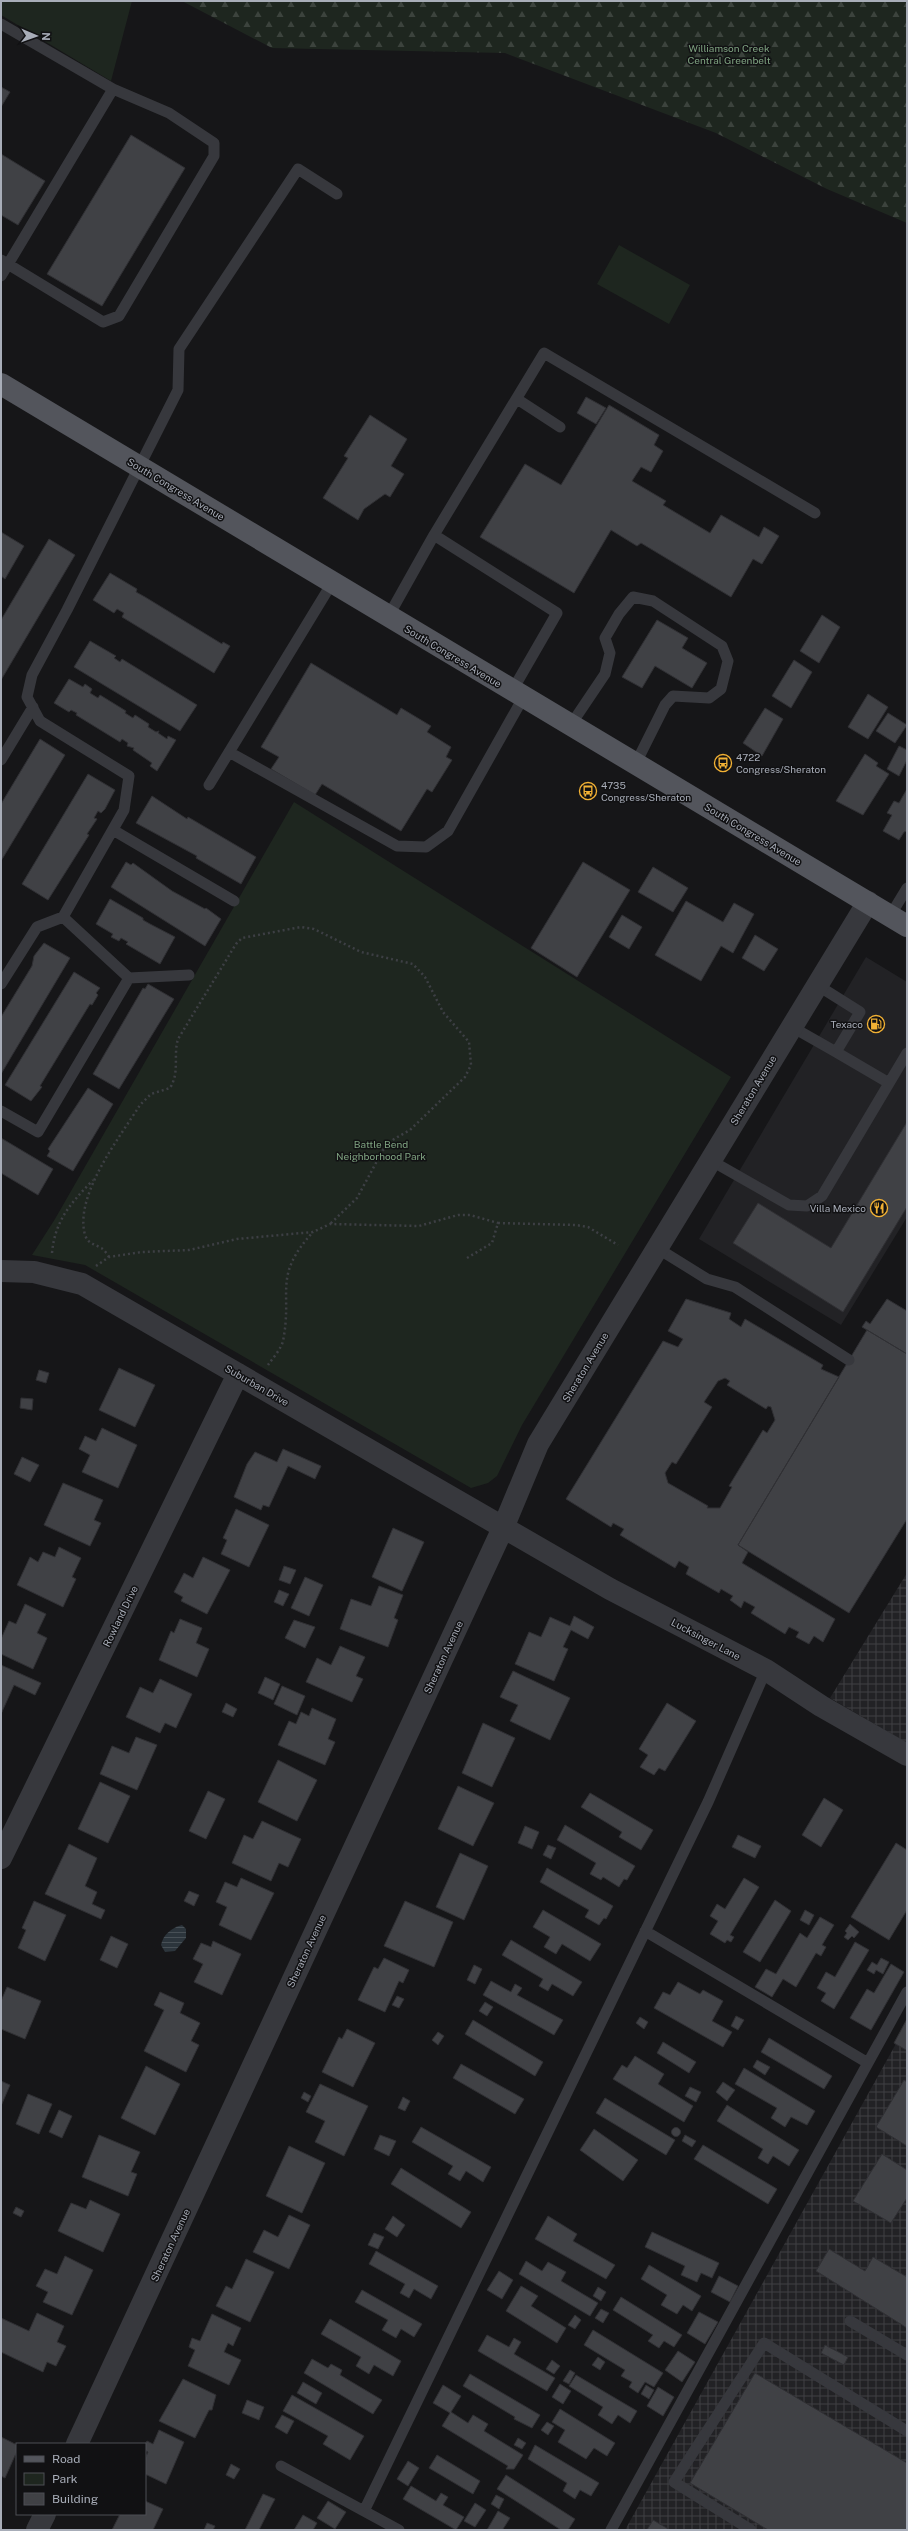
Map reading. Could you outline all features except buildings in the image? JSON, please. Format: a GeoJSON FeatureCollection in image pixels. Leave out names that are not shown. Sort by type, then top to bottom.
{"type":"FeatureCollection","features":[{"type":"Feature","properties":{"kind":"main road","name":"South Congress Avenue"},"geometry":{"type":"LineString","coordinates":[[1,384],[635,765],[899,921]]}},
{"type":"Feature","properties":{"kind":"street","name":"Sheraton Avenue"},"geometry":{"type":"LineString","coordinates":[[77,2443],[503,1528],[538,1444],[868,902]]}},
{"type":"Feature","properties":{"kind":"street","name":"Suburban Drive"},"geometry":{"type":"LineString","coordinates":[[1,1271],[34,1272],[82,1284],[503,1528]]}},
{"type":"Feature","properties":{"kind":"street","name":"Rowland Drive"},"geometry":{"type":"LineString","coordinates":[[1,1858],[238,1374]]}},
{"type":"Feature","properties":{"kind":"street","name":"Lucksinger Lane"},"geometry":{"type":"LineString","coordinates":[[503,1528],[610,1589],[766,1670],[821,1706],[907,1755]]}},
{"type":"Feature","properties":{"kind":"street"},"geometry":{"type":"LineString","coordinates":[[37,2530],[44,2515]]}},
{"type":"Feature","properties":{"kind":"lane"},"geometry":{"type":"LineString","coordinates":[[1,24],[113,89],[169,112],[214,143],[214,156],[119,316],[103,322],[5,262]]}},
{"type":"Feature","properties":{"kind":"lane"},"geometry":{"type":"LineString","coordinates":[[1,276],[5,262],[113,89]]}},
{"type":"Feature","properties":{"kind":"lane"},"geometry":{"type":"LineString","coordinates":[[1,984],[37,927],[63,917],[124,810],[130,776],[40,721],[27,697],[32,675],[67,610],[178,390],[179,349],[298,169],[337,194]]}},
{"type":"Feature","properties":{"kind":"lane"},"geometry":{"type":"LineString","coordinates":[[388,617],[434,535],[544,353],[815,513]]}},
{"type":"Feature","properties":{"kind":"lane"},"geometry":{"type":"LineString","coordinates":[[517,399],[560,427]]}},
{"type":"Feature","properties":{"kind":"lane"},"geometry":{"type":"LineString","coordinates":[[229,752],[397,846],[426,847],[448,831],[518,695],[557,614],[434,535]]}},
{"type":"Feature","properties":{"kind":"lane"},"geometry":{"type":"LineString","coordinates":[[209,786],[332,583]]}},
{"type":"Feature","properties":{"kind":"lane"},"geometry":{"type":"LineString","coordinates":[[570,726],[605,674],[610,653],[605,638],[619,614],[633,597],[653,601],[722,646],[728,661],[721,689],[708,698],[673,696],[665,705],[635,765]]}},
{"type":"Feature","properties":{"kind":"lane"},"geometry":{"type":"LineString","coordinates":[[1,760],[33,707]]}},
{"type":"Feature","properties":{"kind":"lane"},"geometry":{"type":"LineString","coordinates":[[113,830],[234,901]]}},
{"type":"Feature","properties":{"kind":"lane"},"geometry":{"type":"LineString","coordinates":[[899,921],[907,888]]}},
{"type":"Feature","properties":{"kind":"lane"},"geometry":{"type":"LineString","coordinates":[[63,917],[129,978],[189,975]]}},
{"type":"Feature","properties":{"kind":"lane"},"geometry":{"type":"LineString","coordinates":[[1,1111],[38,1132],[129,978]]}},
{"type":"Feature","properties":{"kind":"lane"},"geometry":{"type":"LineString","coordinates":[[817,985],[860,1012],[836,1052]]}},
{"type":"Feature","properties":{"kind":"lane"},"geometry":{"type":"LineString","coordinates":[[792,1027],[889,1082]]}},
{"type":"Feature","properties":{"kind":"lane"},"geometry":{"type":"LineString","coordinates":[[710,1160],[789,1205],[807,1206],[822,1196],[907,1053]]}},
{"type":"Feature","properties":{"kind":"lane"},"geometry":{"type":"LineString","coordinates":[[657,1248],[707,1279],[735,1287],[849,1360]]}},
{"type":"Feature","properties":{"kind":"lane"},"geometry":{"type":"LineString","coordinates":[[364,2511],[708,1802],[766,1670]]}},
{"type":"Feature","properties":{"kind":"lane"},"geometry":{"type":"LineString","coordinates":[[645,1931],[868,2063]]}},
{"type":"Feature","properties":{"kind":"lane"},"geometry":{"type":"LineString","coordinates":[[611,2530],[907,1992]]}},
{"type":"Feature","properties":{"kind":"lane"},"geometry":{"type":"LineString","coordinates":[[850,2321],[907,2355]]}},
{"type":"Feature","properties":{"kind":"lane"},"geometry":{"type":"LineString","coordinates":[[751,2530],[674,2482],[764,2344],[907,2431]]}},
{"type":"Feature","properties":{"kind":"lane"},"geometry":{"type":"LineString","coordinates":[[281,2466],[399,2530]]}},
{"type":"Feature","properties":{"kind":"path"},"geometry":{"type":"LineString","coordinates":[[52,1256],[54,1233],[72,1201],[93,1179],[140,1104],[151,1094],[170,1088],[175,1080],[175,1050],[178,1039],[236,944],[242,938],[300,927],[307,928],[361,952],[413,964],[425,977],[443,1012],[469,1042],[471,1065],[465,1077],[410,1130],[394,1139],[383,1150],[357,1198],[330,1224],[313,1232],[237,1240],[189,1250],[142,1252],[109,1257],[96,1266]]}},
{"type":"Feature","properties":{"kind":"path"},"geometry":{"type":"LineString","coordinates":[[93,1179],[86,1207],[86,1235],[93,1245],[102,1248],[109,1257]]}},
{"type":"Feature","properties":{"kind":"path"},"geometry":{"type":"LineString","coordinates":[[330,1224],[419,1226],[458,1215],[470,1215],[498,1223],[576,1225],[588,1227],[618,1245]]}},
{"type":"Feature","properties":{"kind":"path"},"geometry":{"type":"LineString","coordinates":[[467,1258],[492,1243],[498,1223]]}},
{"type":"Feature","properties":{"kind":"path"},"geometry":{"type":"LineString","coordinates":[[267,1367],[282,1342],[286,1277],[300,1246],[313,1232]]}},
{"type":"Feature","properties":{"kind":"shaded area"},"geometry":{"type":"Polygon","coordinates":[[[866,957],[907,982],[907,1217],[841,1325],[699,1239],[866,957]]]}},
{"type":"Feature","properties":{"kind":"shaded area"},"geometry":{"type":"Polygon","coordinates":[[[907,1573],[907,1743],[830,1698],[907,1573]]]}},
{"type":"Feature","properties":{"kind":"shaded area"},"geometry":{"type":"Polygon","coordinates":[[[182,1925],[186,1929],[186,1938],[175,1951],[165,1952],[161,1945],[164,1938],[171,1930],[182,1925]]]}},
{"type":"Feature","properties":{"kind":"shaded area"},"geometry":{"type":"Polygon","coordinates":[[[907,2024],[907,2530],[625,2530],[907,2024]]]}},
{"type":"Feature","properties":{"kind":"green space"},"geometry":{"type":"Polygon","coordinates":[[[1,1],[132,1],[111,81],[1,15],[1,1]]]}},
{"type":"Feature","properties":{"kind":"green space","name":"Williamson Creek Central Greenbelt"},"geometry":{"type":"Polygon","coordinates":[[[182,1],[907,1],[907,223],[827,189],[716,133],[505,53],[272,48],[182,1]]]}},
{"type":"Feature","properties":{"kind":"green space"},"geometry":{"type":"Polygon","coordinates":[[[619,245],[690,285],[669,324],[597,284],[619,245]]]}},
{"type":"Feature","properties":{"kind":"green space","name":"Battle Bend Neighborhood Park"},"geometry":{"type":"Polygon","coordinates":[[[294,802],[731,1077],[522,1425],[497,1476],[488,1483],[471,1488],[85,1265],[32,1255],[55,1219],[294,802]]]}},
{"type":"Feature","properties":{"kind":"place","name":"4722 Congress/Sheraton"},"geometry":{"type":"Point","coordinates":[723,763]}},
{"type":"Feature","properties":{"kind":"place","name":"4735 Congress/Sheraton"},"geometry":{"type":"Point","coordinates":[588,791]}},
{"type":"Feature","properties":{"kind":"place","name":"Texaco"},"geometry":{"type":"Point","coordinates":[876,1024]}},
{"type":"Feature","properties":{"kind":"place","name":"Villa Mexico"},"geometry":{"type":"Point","coordinates":[879,1208]}}]}
